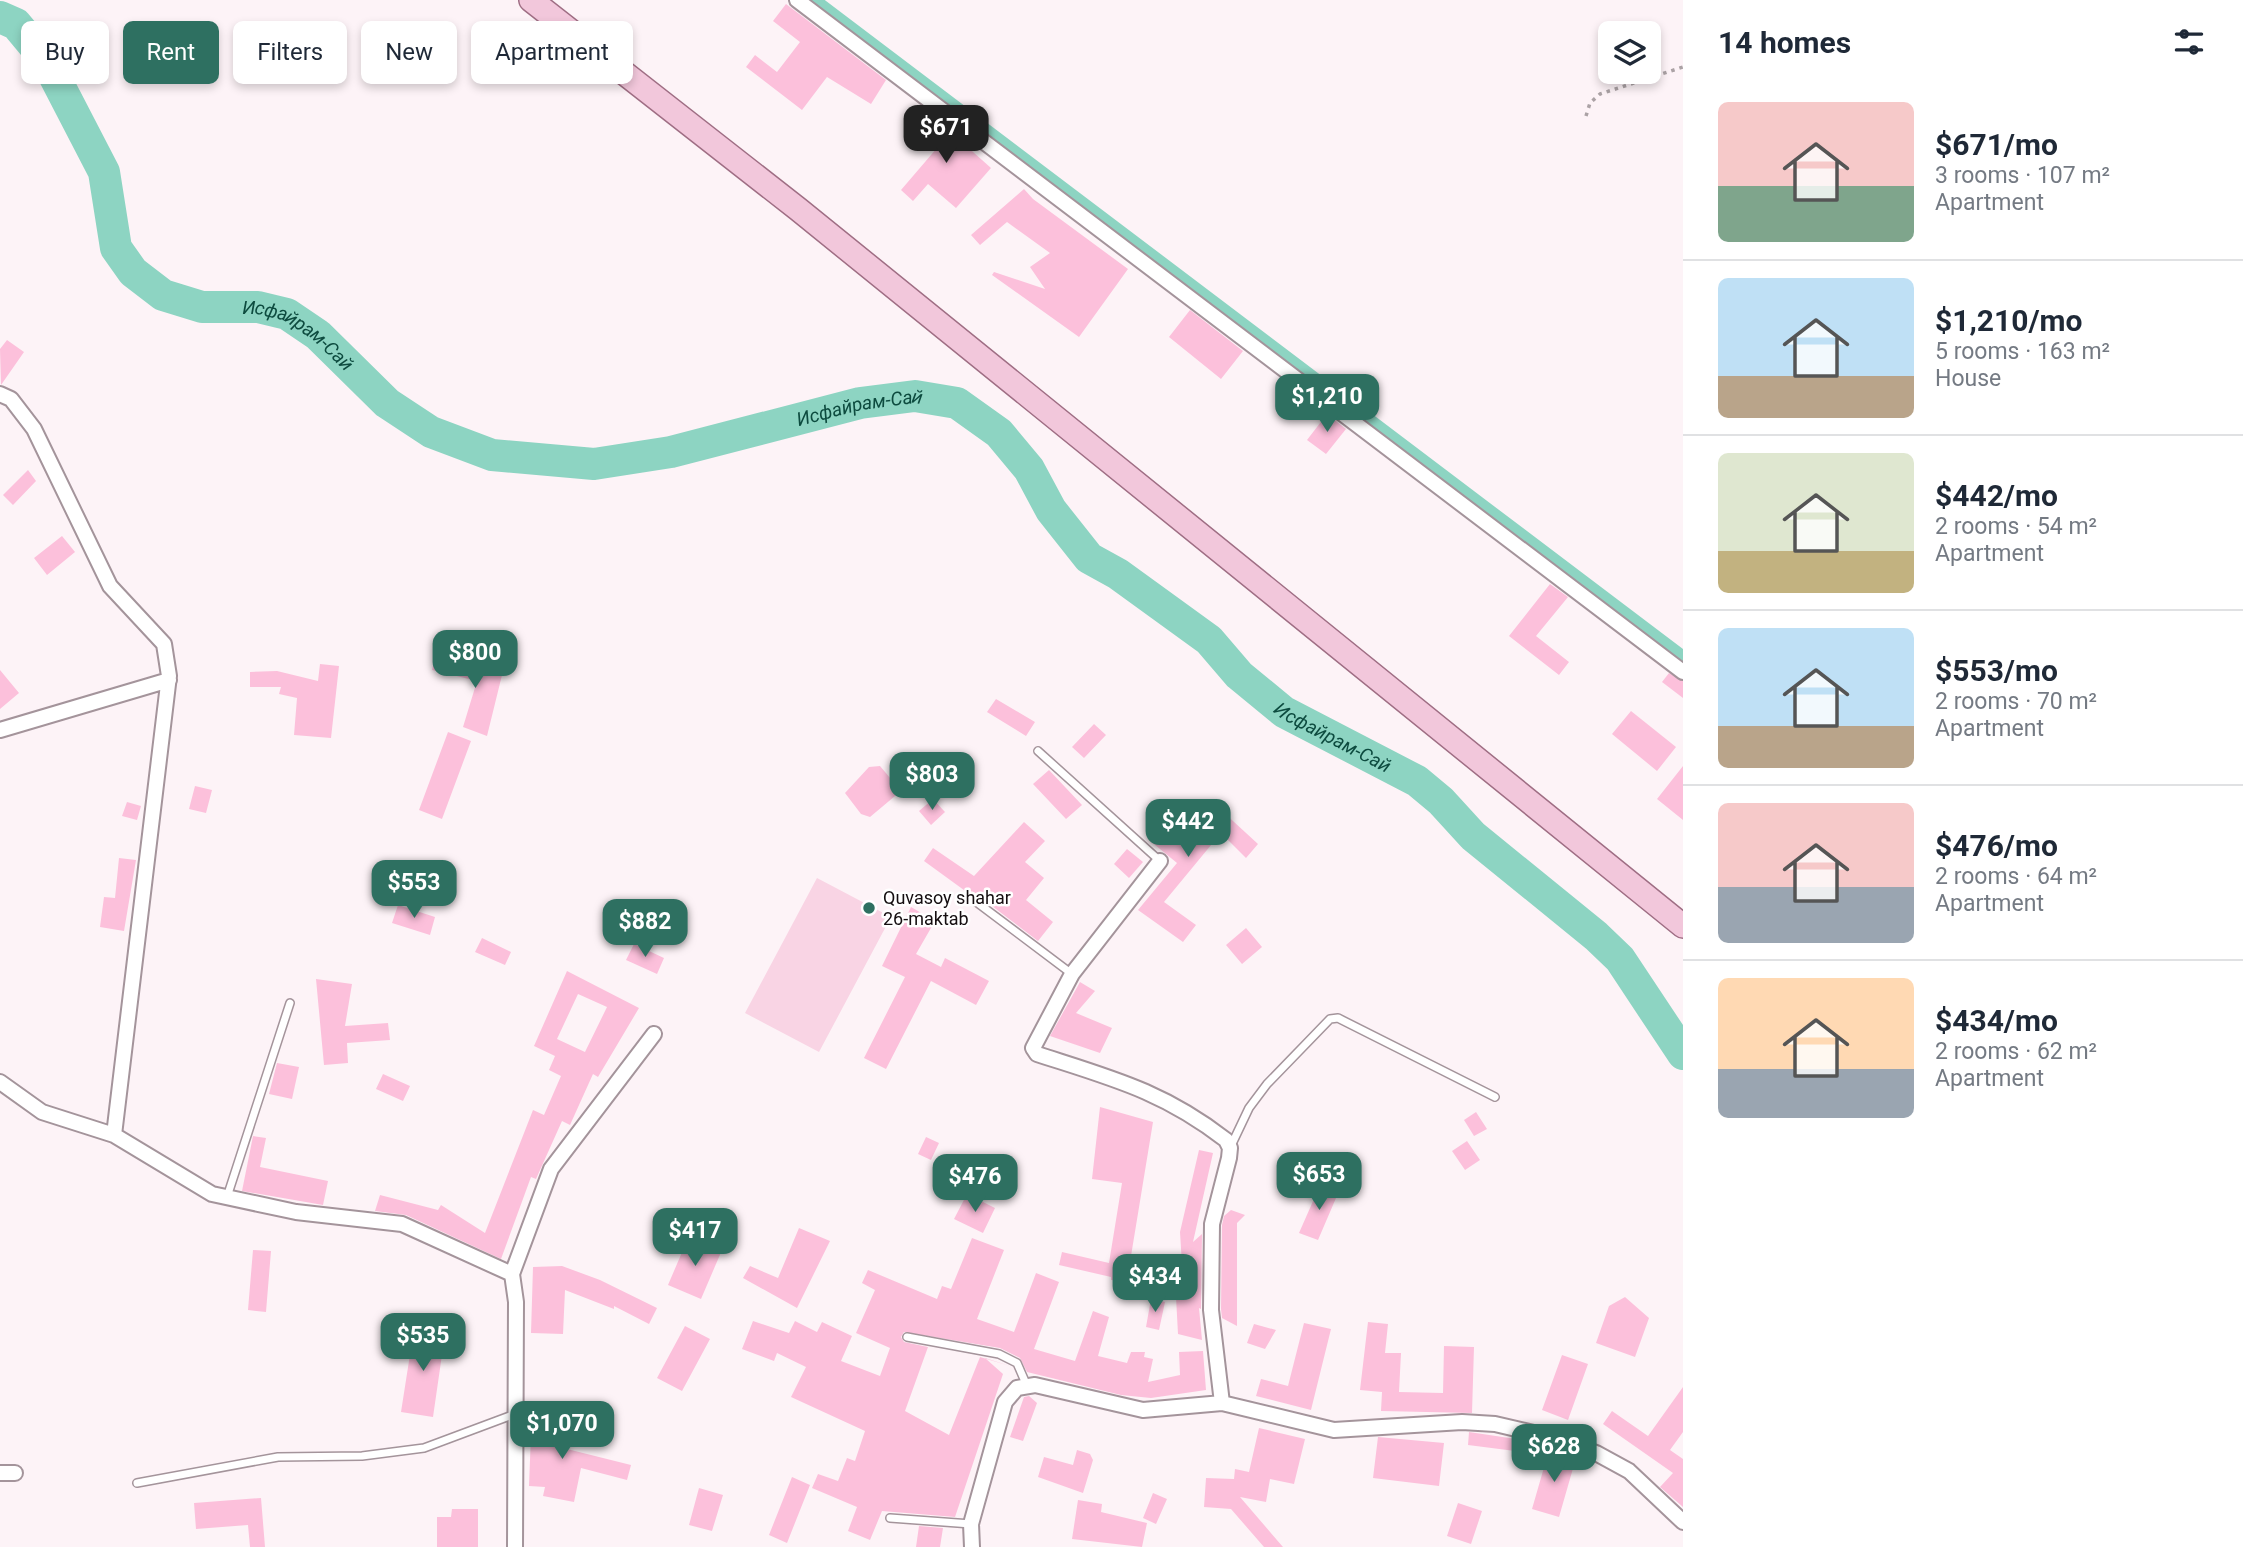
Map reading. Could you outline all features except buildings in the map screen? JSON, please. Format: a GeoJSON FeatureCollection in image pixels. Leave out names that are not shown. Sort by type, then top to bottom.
{"type":"FeatureCollection","features":[{"type":"Feature","properties":{"kind":"main road"},"geometry":{"type":"LineString","coordinates":[[531,0],[798,209],[1683,926]]}},
{"type":"Feature","properties":{"kind":"street"},"geometry":{"type":"LineString","coordinates":[[797,0],[1683,672]]}},
{"type":"Feature","properties":{"kind":"street"},"geometry":{"type":"LineString","coordinates":[[0,394],[11,399],[34,429],[110,586],[164,643],[169,680],[114,1135]]}},
{"type":"Feature","properties":{"kind":"street"},"geometry":{"type":"LineString","coordinates":[[0,730],[169,680]]}},
{"type":"Feature","properties":{"kind":"street"},"geometry":{"type":"LineString","coordinates":[[1160,861],[1072,974],[1033,1048],[1037,1054],[1165,1098],[1215,1131],[1230,1148],[1212,1224],[1211,1310],[1222,1403]]}},
{"type":"Feature","properties":{"kind":"street"},"geometry":{"type":"LineString","coordinates":[[515,1547],[516,1302],[512,1274],[551,1170],[654,1034]]}},
{"type":"Feature","properties":{"kind":"street"},"geometry":{"type":"LineString","coordinates":[[0,1082],[41,1112],[114,1135],[212,1194],[296,1212],[402,1224],[512,1274]]}},
{"type":"Feature","properties":{"kind":"street"},"geometry":{"type":"LineString","coordinates":[[972,1547],[971,1524],[1005,1402],[1017,1388],[1035,1385],[1143,1410],[1222,1403],[1334,1430],[1462,1422],[1495,1424],[1555,1438],[1595,1453],[1629,1472],[1683,1522]]}},
{"type":"Feature","properties":{"kind":"street"},"geometry":{"type":"LineString","coordinates":[[0,1473],[15,1473]]}},
{"type":"Feature","properties":{"kind":"lane"},"geometry":{"type":"LineString","coordinates":[[1038,751],[1160,861]]}},
{"type":"Feature","properties":{"kind":"lane"},"geometry":{"type":"LineString","coordinates":[[971,898],[1072,974]]}},
{"type":"Feature","properties":{"kind":"lane"},"geometry":{"type":"LineString","coordinates":[[227,1197],[290,1003]]}},
{"type":"Feature","properties":{"kind":"lane"},"geometry":{"type":"LineString","coordinates":[[1230,1148],[1249,1108],[1267,1084],[1330,1018],[1338,1017],[1495,1097]]}},
{"type":"Feature","properties":{"kind":"lane"},"geometry":{"type":"LineString","coordinates":[[907,1337],[999,1354],[1017,1363],[1027,1387]]}},
{"type":"Feature","properties":{"kind":"lane"},"geometry":{"type":"LineString","coordinates":[[137,1483],[278,1457],[362,1456],[424,1448],[516,1414]]}},
{"type":"Feature","properties":{"kind":"lane"},"geometry":{"type":"LineString","coordinates":[[890,1518],[971,1524]]}},
{"type":"Feature","properties":{"kind":"path"},"geometry":{"type":"LineString","coordinates":[[1586,116],[1590,103],[1600,94],[1683,67]]}},
{"type":"Feature","properties":{"kind":"shaded area"},"geometry":{"type":"Polygon","coordinates":[[[817,878],[891,917],[819,1052],[745,1013],[817,878]]]}},
{"type":"Feature","properties":{"kind":"waterway"},"geometry":{"type":"LineString","coordinates":[[809,0],[1683,661]]}},
{"type":"Feature","properties":{"kind":"waterway","name":"Исфайрам-Сай"},"geometry":{"type":"LineString","coordinates":[[0,17],[16,24],[46,60],[104,172],[116,248],[133,272],[163,295],[202,307],[258,307],[287,314],[318,335],[387,403],[431,432],[492,455],[594,464],[671,452],[860,403],[915,396],[957,403],[999,433],[1029,469],[1051,510],[1089,558],[1118,574],[1209,640],[1239,675],[1284,712],[1417,781],[1441,801],[1473,836],[1596,936],[1620,959],[1683,1054]]}},
{"type":"Feature","properties":{"kind":"place","name":"Quvasoy shahar 26-maktab"},"geometry":{"type":"Point","coordinates":[869,908]}}]}
